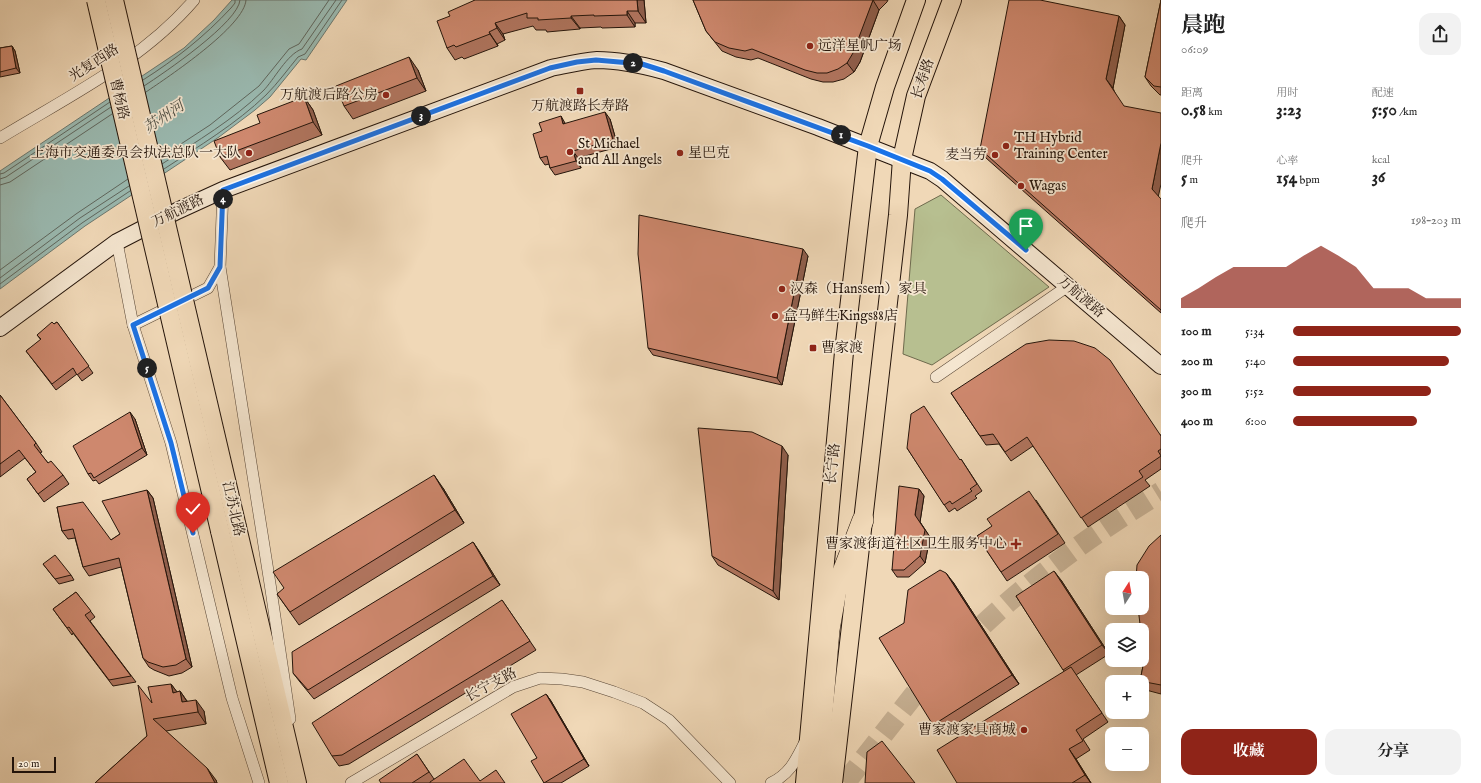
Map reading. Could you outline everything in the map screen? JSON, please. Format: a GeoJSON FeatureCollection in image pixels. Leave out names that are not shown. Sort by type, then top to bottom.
{"type":"FeatureCollection","features":[{"type":"Feature","properties":{"kind":"highway"},"geometry":{"type":"LineString","coordinates":[[816,783],[829,630],[836,590],[863,520]]}},
{"type":"Feature","properties":{"kind":"main road","name":"曹杨路"},"geometry":{"type":"LineString","coordinates":[[96,0],[153,245]]}},
{"type":"Feature","properties":{"kind":"main road","name":"曹杨路"},"geometry":{"type":"LineString","coordinates":[[114,0],[169,236]]}},
{"type":"Feature","properties":{"kind":"main road"},"geometry":{"type":"LineString","coordinates":[[868,146],[885,87],[916,0]]}},
{"type":"Feature","properties":{"kind":"main road","name":"长寿路"},"geometry":{"type":"LineString","coordinates":[[902,160],[916,96],[952,0]]}},
{"type":"Feature","properties":{"kind":"main road","name":"长宁路"},"geometry":{"type":"LineString","coordinates":[[804,783],[844,352],[868,146]]}},
{"type":"Feature","properties":{"kind":"main road"},"geometry":{"type":"LineString","coordinates":[[833,783],[898,222],[902,160]]}},
{"type":"Feature","properties":{"kind":"main road","name":"江苏北路"},"geometry":{"type":"LineString","coordinates":[[169,236],[297,783]]}},
{"type":"Feature","properties":{"kind":"main road","name":"江苏北路"},"geometry":{"type":"LineString","coordinates":[[153,245],[279,783]]}},
{"type":"Feature","properties":{"kind":"street","name":"光复西路"},"geometry":{"type":"LineString","coordinates":[[0,138],[77,92],[136,53],[170,26],[194,0]]}},
{"type":"Feature","properties":{"kind":"street","name":"万航渡路"},"geometry":{"type":"LineString","coordinates":[[0,328],[117,242],[177,210],[223,190],[550,68],[577,62],[596,60],[642,64],[664,71],[868,146],[930,171],[942,179],[1161,366]]}},
{"type":"Feature","properties":{"kind":"street"},"geometry":{"type":"LineString","coordinates":[[223,190],[220,267],[271,590],[294,751]]}},
{"type":"Feature","properties":{"kind":"street"},"geometry":{"type":"LineString","coordinates":[[117,242],[133,325],[171,443],[232,698],[259,783]]}},
{"type":"Feature","properties":{"kind":"street"},"geometry":{"type":"LineString","coordinates":[[133,325],[208,288],[220,267]]}},
{"type":"Feature","properties":{"kind":"street"},"geometry":{"type":"LineString","coordinates":[[936,377],[1068,286]]}},
{"type":"Feature","properties":{"kind":"street","name":"长宁支路"},"geometry":{"type":"LineString","coordinates":[[351,783],[513,687],[540,678],[583,682],[643,703],[669,720],[728,781],[739,783]]}},
{"type":"Feature","properties":{"kind":"street"},"geometry":{"type":"LineString","coordinates":[[771,783],[782,778],[794,765],[808,735]]}},
{"type":"Feature","properties":{"kind":"green space"},"geometry":{"type":"Polygon","coordinates":[[[941,195],[1049,287],[932,365],[903,354],[915,209],[941,195]]]}},
{"type":"Feature","properties":{"kind":"water","name":"苏州河"},"geometry":{"type":"Polygon","coordinates":[[[232,0],[347,0],[306,60],[301,59],[270,97],[255,110],[219,137],[85,226],[0,289],[0,171],[184,48],[214,20],[232,0]]]}},
{"type":"Feature","properties":{"kind":"building"},"geometry":{"type":"Polygon","coordinates":[[[475,0],[637,0],[638,11],[627,11],[627,15],[571,16],[571,18],[538,20],[538,18],[527,18],[527,13],[495,23],[497,28],[489,32],[490,34],[456,47],[454,45],[447,48],[437,21],[450,16],[448,12],[475,0]]]}},
{"type":"Feature","properties":{"kind":"building","name":"远洋星帆广场"},"geometry":{"type":"Polygon","coordinates":[[[693,0],[873,0],[853,53],[847,63],[838,69],[827,73],[817,73],[805,70],[752,49],[745,51],[729,48],[715,42],[706,31],[693,0]]]}},
{"type":"Feature","properties":{"kind":"building"},"geometry":{"type":"Polygon","coordinates":[[[1009,0],[1040,0],[1119,16],[1106,79],[1124,106],[1161,113],[1161,143],[1152,189],[1161,199],[1161,310],[980,149],[1009,0]]]}},
{"type":"Feature","properties":{"kind":"building"},"geometry":{"type":"Polygon","coordinates":[[[1161,0],[1161,87],[1154,86],[1145,77],[1161,0]]]}},
{"type":"Feature","properties":{"kind":"building"},"geometry":{"type":"Polygon","coordinates":[[[12,46],[16,68],[0,72],[0,48],[12,46]]]}},
{"type":"Feature","properties":{"kind":"building"},"geometry":{"type":"Polygon","coordinates":[[[409,57],[417,78],[344,106],[336,86],[409,57]]]}},
{"type":"Feature","properties":{"kind":"building"},"geometry":{"type":"Polygon","coordinates":[[[304,97],[313,122],[220,157],[214,141],[260,123],[257,115],[304,97]]]}},
{"type":"Feature","properties":{"kind":"building","name":"St Michael and All Angels"},"geometry":{"type":"Polygon","coordinates":[[[605,112],[613,140],[573,151],[576,161],[550,168],[547,156],[540,158],[533,134],[542,131],[539,123],[561,116],[563,124],[605,112]]]}},
{"type":"Feature","properties":{"kind":"building"},"geometry":{"type":"Polygon","coordinates":[[[639,215],[803,249],[777,378],[648,348],[638,254],[639,215]]]}},
{"type":"Feature","properties":{"kind":"building"},"geometry":{"type":"Polygon","coordinates":[[[52,322],[54,324],[57,322],[89,366],[77,375],[73,368],[52,384],[26,351],[41,339],[37,335],[52,322]]]}},
{"type":"Feature","properties":{"kind":"building"},"geometry":{"type":"Polygon","coordinates":[[[1049,340],[1074,341],[1095,348],[1110,360],[1161,436],[1161,449],[1158,451],[1161,456],[1139,471],[1143,477],[1081,518],[1027,437],[1005,452],[993,434],[980,436],[951,393],[1026,344],[1049,340]]]}},
{"type":"Feature","properties":{"kind":"building"},"geometry":{"type":"Polygon","coordinates":[[[0,395],[36,443],[34,445],[48,463],[51,461],[63,475],[38,494],[27,479],[36,472],[19,450],[0,464],[0,395]]]}},
{"type":"Feature","properties":{"kind":"building"},"geometry":{"type":"Polygon","coordinates":[[[924,406],[977,484],[970,489],[972,491],[952,504],[950,501],[944,505],[907,448],[911,414],[924,406]]]}},
{"type":"Feature","properties":{"kind":"building"},"geometry":{"type":"Polygon","coordinates":[[[130,412],[142,448],[94,478],[91,473],[88,474],[73,446],[130,412]]]}},
{"type":"Feature","properties":{"kind":"building"},"geometry":{"type":"Polygon","coordinates":[[[698,428],[752,432],[782,446],[773,591],[712,556],[698,428]]]}},
{"type":"Feature","properties":{"kind":"building"},"geometry":{"type":"Polygon","coordinates":[[[434,475],[455,510],[290,612],[277,594],[284,588],[273,572],[434,475]]]}},
{"type":"Feature","properties":{"kind":"building"},"geometry":{"type":"Polygon","coordinates":[[[899,486],[919,489],[915,515],[925,530],[920,556],[904,570],[892,570],[899,486]]]}},
{"type":"Feature","properties":{"kind":"building"},"geometry":{"type":"Polygon","coordinates":[[[147,490],[186,659],[176,665],[163,667],[148,662],[143,658],[119,558],[83,567],[73,529],[62,531],[57,507],[83,502],[111,540],[120,534],[102,501],[147,490]]]}},
{"type":"Feature","properties":{"kind":"building"},"geometry":{"type":"Polygon","coordinates":[[[1029,491],[1058,534],[1001,572],[977,536],[992,526],[987,519],[1029,491]]]}},
{"type":"Feature","properties":{"kind":"building"},"geometry":{"type":"Polygon","coordinates":[[[1161,535],[1161,685],[1149,683],[1149,675],[1141,675],[1143,667],[1149,667],[1149,623],[1140,623],[1139,615],[1149,615],[1149,571],[1137,571],[1137,565],[1149,546],[1161,535]]]}},
{"type":"Feature","properties":{"kind":"building"},"geometry":{"type":"Polygon","coordinates":[[[473,542],[493,576],[308,690],[293,673],[292,652],[473,542]]]}},
{"type":"Feature","properties":{"kind":"building"},"geometry":{"type":"Polygon","coordinates":[[[55,555],[71,575],[55,579],[43,564],[55,555]]]}},
{"type":"Feature","properties":{"kind":"building"},"geometry":{"type":"Polygon","coordinates":[[[940,570],[946,573],[1012,675],[933,725],[879,638],[904,623],[908,590],[940,570]]]}},
{"type":"Feature","properties":{"kind":"building"},"geometry":{"type":"Polygon","coordinates":[[[1054,571],[1102,645],[1063,670],[1016,596],[1054,571]]]}},
{"type":"Feature","properties":{"kind":"building"},"geometry":{"type":"Polygon","coordinates":[[[76,592],[91,611],[85,615],[131,676],[109,680],[69,627],[67,628],[53,609],[76,592]]]}},
{"type":"Feature","properties":{"kind":"building"},"geometry":{"type":"Polygon","coordinates":[[[502,600],[530,641],[342,755],[332,756],[312,723],[502,600]]]}},
{"type":"Feature","properties":{"kind":"building","name":"曹家渡家具商城"},"geometry":{"type":"Polygon","coordinates":[[[1071,667],[1102,713],[1076,730],[1083,741],[1069,749],[1085,775],[1072,783],[957,783],[937,750],[1071,667]]]}},
{"type":"Feature","properties":{"kind":"building"},"geometry":{"type":"Polygon","coordinates":[[[171,684],[173,693],[180,691],[182,702],[196,700],[198,712],[153,719],[207,768],[215,783],[95,783],[147,736],[138,685],[152,703],[148,687],[171,684]]]}},
{"type":"Feature","properties":{"kind":"building"},"geometry":{"type":"Polygon","coordinates":[[[546,694],[584,759],[544,783],[531,761],[537,758],[511,714],[546,694]]]}},
{"type":"Feature","properties":{"kind":"building"},"geometry":{"type":"Polygon","coordinates":[[[882,741],[915,783],[865,783],[867,752],[882,741]]]}},
{"type":"Feature","properties":{"kind":"building"},"geometry":{"type":"Polygon","coordinates":[[[417,754],[429,772],[412,783],[381,783],[379,780],[417,754]]]}},
{"type":"Feature","properties":{"kind":"building"},"geometry":{"type":"Polygon","coordinates":[[[464,759],[480,781],[496,770],[505,783],[430,783],[464,759]]]}},
{"type":"Feature","properties":{"kind":"tunnel"},"geometry":{"type":"LineString","coordinates":[[961,646],[1007,603],[1056,563],[1108,526],[1161,492]]}},
{"type":"Feature","properties":{"kind":"tunnel"},"geometry":{"type":"LineString","coordinates":[[845,783],[921,686],[933,674]]}},
{"type":"Feature","properties":{"kind":"place","name":"远洋星帆广场"},"geometry":{"type":"Point","coordinates":[810,46]}},
{"type":"Feature","properties":{"kind":"place","name":"万航渡路长寿路"},"geometry":{"type":"Point","coordinates":[580,91]}},
{"type":"Feature","properties":{"kind":"place","name":"万航渡后路公房"},"geometry":{"type":"Point","coordinates":[386,95]}},
{"type":"Feature","properties":{"kind":"place","name":"TH Hybrid Training Center"},"geometry":{"type":"Point","coordinates":[1006,146]}},
{"type":"Feature","properties":{"kind":"place","name":"St Michael and All Angels"},"geometry":{"type":"Point","coordinates":[570,152]}},
{"type":"Feature","properties":{"kind":"place","name":"上海市交通委员会执法总队一大队"},"geometry":{"type":"Point","coordinates":[249,153]}},
{"type":"Feature","properties":{"kind":"place","name":"星巴克"},"geometry":{"type":"Point","coordinates":[680,153]}},
{"type":"Feature","properties":{"kind":"place","name":"麦当劳"},"geometry":{"type":"Point","coordinates":[995,155]}},
{"type":"Feature","properties":{"kind":"place","name":"Wagas"},"geometry":{"type":"Point","coordinates":[1021,186]}},
{"type":"Feature","properties":{"kind":"place","name":"汉森（Hanssem）家具"},"geometry":{"type":"Point","coordinates":[782,289]}},
{"type":"Feature","properties":{"kind":"place","name":"盒马鲜生Kings88店"},"geometry":{"type":"Point","coordinates":[775,316]}},
{"type":"Feature","properties":{"kind":"place","name":"曹家渡"},"geometry":{"type":"Point","coordinates":[813,348]}},
{"type":"Feature","properties":{"kind":"place","name":"曹家渡街道社区卫生服务中心"},"geometry":{"type":"Point","coordinates":[1016,544]}},
{"type":"Feature","properties":{"kind":"place","name":"曹家渡家具商城"},"geometry":{"type":"Point","coordinates":[1024,730]}},
{"type":"Feature","properties":{"kind":"route"},"geometry":{"type":"LineString","coordinates":[[193,533],[171,443],[133,325],[208,288],[220,267],[223,190],[550,68],[577,62],[596,60],[642,64],[685,78],[868,146],[930,171],[942,179],[1026,250]]}}]}
